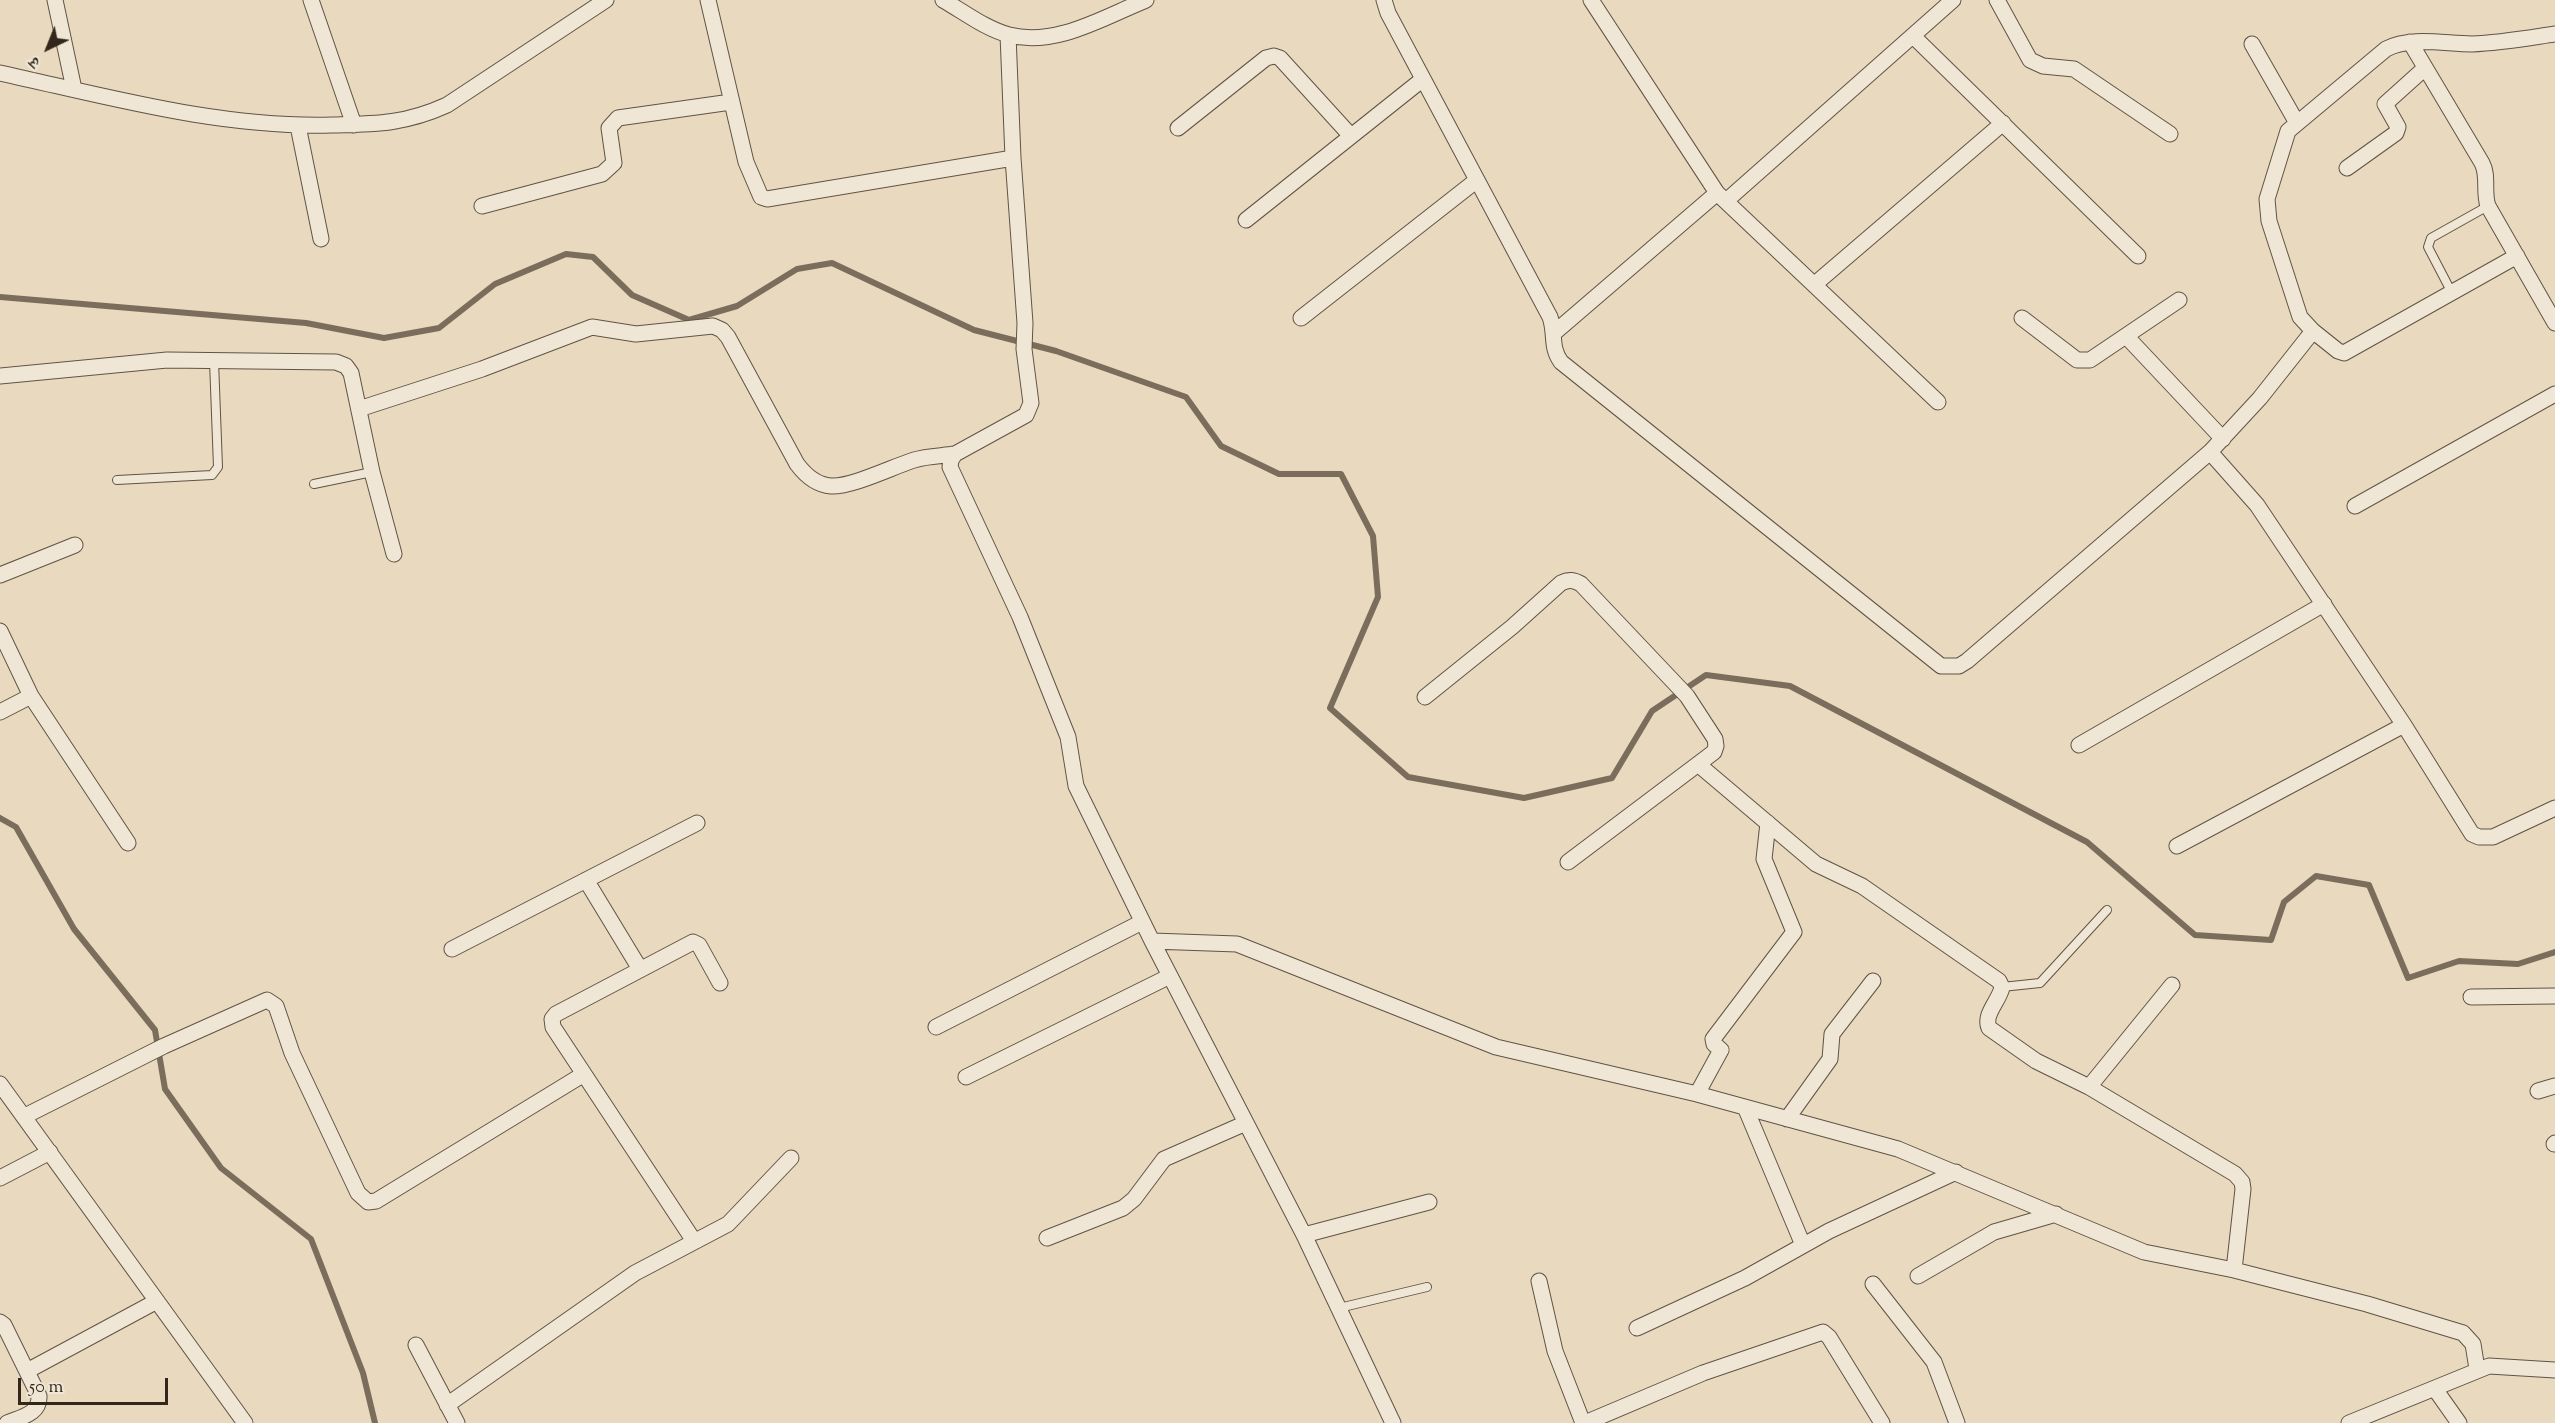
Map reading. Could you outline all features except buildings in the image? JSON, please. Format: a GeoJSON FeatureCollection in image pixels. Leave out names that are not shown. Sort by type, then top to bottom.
{"type":"FeatureCollection","features":[{"type":"Feature","properties":{"kind":"street"},"geometry":{"type":"LineString","coordinates":[[55,0],[74,89]]}},
{"type":"Feature","properties":{"kind":"street"},"geometry":{"type":"LineString","coordinates":[[311,0],[354,125]]}},
{"type":"Feature","properties":{"kind":"street"},"geometry":{"type":"LineString","coordinates":[[708,0],[746,162],[761,197],[767,199],[1013,158]]}},
{"type":"Feature","properties":{"kind":"street"},"geometry":{"type":"LineString","coordinates":[[943,0],[1008,35],[1031,38],[1063,34],[1146,0]]}},
{"type":"Feature","properties":{"kind":"street"},"geometry":{"type":"LineString","coordinates":[[1384,0],[1388,13],[1550,317],[1554,333],[1552,345],[1561,362],[1941,666],[1959,666],[1967,661],[2210,452],[2260,398],[2313,331]]}},
{"type":"Feature","properties":{"kind":"street"},"geometry":{"type":"LineString","coordinates":[[1591,0],[1721,197],[1938,402]]}},
{"type":"Feature","properties":{"kind":"street"},"geometry":{"type":"LineString","coordinates":[[1554,333],[1721,197],[1953,0]]}},
{"type":"Feature","properties":{"kind":"street"},"geometry":{"type":"LineString","coordinates":[[1997,0],[2030,60],[2037,65],[2074,69],[2170,134]]}},
{"type":"Feature","properties":{"kind":"street"},"geometry":{"type":"LineString","coordinates":[[0,73],[233,121],[298,126],[389,124],[422,116],[447,105],[600,2]]}},
{"type":"Feature","properties":{"kind":"street"},"geometry":{"type":"LineString","coordinates":[[2517,256],[2349,352],[2338,351],[2304,323],[2297,311],[2279,258],[2267,209],[2269,188],[2285,138],[2297,123],[2393,45],[2410,42],[2474,44],[2555,34]]}},
{"type":"Feature","properties":{"kind":"street"},"geometry":{"type":"LineString","coordinates":[[1008,35],[1013,158],[1025,323],[1024,349],[1031,403],[1026,415],[956,454],[951,460],[950,467],[1020,617],[1068,737],[1076,786],[1142,922],[1304,1235],[1393,1423]]}},
{"type":"Feature","properties":{"kind":"street"},"geometry":{"type":"LineString","coordinates":[[1913,36],[2138,256]]}},
{"type":"Feature","properties":{"kind":"street"},"geometry":{"type":"LineString","coordinates":[[2410,42],[2485,169],[2485,195],[2488,206],[2554,319]]}},
{"type":"Feature","properties":{"kind":"street"},"geometry":{"type":"LineString","coordinates":[[2253,44],[2297,123]]}},
{"type":"Feature","properties":{"kind":"street"},"geometry":{"type":"LineString","coordinates":[[1178,128],[1266,58],[1274,56],[1280,58],[1351,136]]}},
{"type":"Feature","properties":{"kind":"street"},"geometry":{"type":"LineString","coordinates":[[2347,168],[2396,133],[2398,127],[2385,104],[2425,68]]}},
{"type":"Feature","properties":{"kind":"street"},"geometry":{"type":"LineString","coordinates":[[1246,220],[1423,79]]}},
{"type":"Feature","properties":{"kind":"street"},"geometry":{"type":"LineString","coordinates":[[482,206],[602,174],[614,163],[609,128],[618,118],[731,102]]}},
{"type":"Feature","properties":{"kind":"street"},"geometry":{"type":"LineString","coordinates":[[1815,284],[2003,123]]}},
{"type":"Feature","properties":{"kind":"street"},"geometry":{"type":"LineString","coordinates":[[298,126],[321,240]]}},
{"type":"Feature","properties":{"kind":"street"},"geometry":{"type":"LineString","coordinates":[[1301,318],[1477,180]]}},
{"type":"Feature","properties":{"kind":"street"},"geometry":{"type":"LineString","coordinates":[[2022,318],[2077,360],[2084,361],[2090,360],[2179,300]]}},
{"type":"Feature","properties":{"kind":"street"},"geometry":{"type":"LineString","coordinates":[[359,409],[482,369],[592,327],[636,334],[713,326],[722,330],[728,337],[797,464],[806,476],[818,484],[844,485],[917,459],[956,454]]}},
{"type":"Feature","properties":{"kind":"street"},"geometry":{"type":"LineString","coordinates":[[2126,336],[2223,439]]}},
{"type":"Feature","properties":{"kind":"street"},"geometry":{"type":"LineString","coordinates":[[0,376],[167,360],[336,362],[346,366],[351,373],[372,472],[394,554]]}},
{"type":"Feature","properties":{"kind":"street"},"geometry":{"type":"LineString","coordinates":[[2355,506],[2555,394]]}},
{"type":"Feature","properties":{"kind":"street"},"geometry":{"type":"LineString","coordinates":[[2210,452],[2257,505],[2404,725],[2472,834],[2479,837],[2493,837],[2555,808]]}},
{"type":"Feature","properties":{"kind":"street"},"geometry":{"type":"LineString","coordinates":[[0,575],[75,545]]}},
{"type":"Feature","properties":{"kind":"street"},"geometry":{"type":"LineString","coordinates":[[1425,697],[1568,580],[1581,584],[1687,696],[1715,739],[1714,752],[1568,862]]}},
{"type":"Feature","properties":{"kind":"street"},"geometry":{"type":"LineString","coordinates":[[2079,745],[2324,604]]}},
{"type":"Feature","properties":{"kind":"street"},"geometry":{"type":"LineString","coordinates":[[0,632],[31,696],[128,843]]}},
{"type":"Feature","properties":{"kind":"street"},"geometry":{"type":"LineString","coordinates":[[0,712],[31,696]]}},
{"type":"Feature","properties":{"kind":"street"},"geometry":{"type":"LineString","coordinates":[[2177,846],[2404,725]]}},
{"type":"Feature","properties":{"kind":"street"},"geometry":{"type":"LineString","coordinates":[[1699,765],[1816,864],[1862,886],[1999,981],[2002,987],[1988,1017],[1989,1028],[2036,1061],[2089,1087],[2235,1174],[2242,1182],[2243,1190],[2234,1270]]}},
{"type":"Feature","properties":{"kind":"street"},"geometry":{"type":"LineString","coordinates":[[452,949],[698,823]]}},
{"type":"Feature","properties":{"kind":"street"},"geometry":{"type":"LineString","coordinates":[[1697,1094],[1721,1050],[1714,1044],[1713,1039],[1794,932],[1764,859],[1768,823]]}},
{"type":"Feature","properties":{"kind":"street"},"geometry":{"type":"LineString","coordinates":[[586,880],[640,969]]}},
{"type":"Feature","properties":{"kind":"street"},"geometry":{"type":"LineString","coordinates":[[936,1027],[1142,922]]}},
{"type":"Feature","properties":{"kind":"street"},"geometry":{"type":"LineString","coordinates":[[1152,941],[1238,944],[1496,1047],[1697,1094],[1898,1149],[2144,1252],[2234,1270],[2367,1304],[2463,1333],[2473,1344],[2477,1369]]}},
{"type":"Feature","properties":{"kind":"street"},"geometry":{"type":"LineString","coordinates":[[694,1242],[553,1027],[552,1019],[556,1014],[693,942],[699,945],[720,983]]}},
{"type":"Feature","properties":{"kind":"street"},"geometry":{"type":"LineString","coordinates":[[966,1077],[1170,976]]}},
{"type":"Feature","properties":{"kind":"street"},"geometry":{"type":"LineString","coordinates":[[1787,1119],[1830,1059],[1832,1034],[1874,981]]}},
{"type":"Feature","properties":{"kind":"street"},"geometry":{"type":"LineString","coordinates":[[2089,1087],[2172,985]]}},
{"type":"Feature","properties":{"kind":"street"},"geometry":{"type":"LineString","coordinates":[[2471,997],[2555,996]]}},
{"type":"Feature","properties":{"kind":"street"},"geometry":{"type":"LineString","coordinates":[[25,1116],[158,1048],[262,1000],[272,1001],[276,1006],[292,1053],[358,1193],[368,1202],[376,1201],[584,1074]]}},
{"type":"Feature","properties":{"kind":"street"},"geometry":{"type":"LineString","coordinates":[[0,1084],[245,1423]]}},
{"type":"Feature","properties":{"kind":"street"},"geometry":{"type":"LineString","coordinates":[[2538,1091],[2555,1086]]}},
{"type":"Feature","properties":{"kind":"street"},"geometry":{"type":"LineString","coordinates":[[1745,1107],[1803,1245]]}},
{"type":"Feature","properties":{"kind":"street"},"geometry":{"type":"LineString","coordinates":[[1047,1238],[1123,1208],[1134,1199],[1164,1159],[1246,1123]]}},
{"type":"Feature","properties":{"kind":"street"},"geometry":{"type":"LineString","coordinates":[[0,1178],[51,1152]]}},
{"type":"Feature","properties":{"kind":"street"},"geometry":{"type":"LineString","coordinates":[[447,1405],[635,1273],[737,1216],[791,1158]]}},
{"type":"Feature","properties":{"kind":"street"},"geometry":{"type":"LineString","coordinates":[[1637,1328],[1745,1278],[1803,1245],[1956,1172]]}},
{"type":"Feature","properties":{"kind":"street"},"geometry":{"type":"LineString","coordinates":[[1304,1235],[1429,1202]]}},
{"type":"Feature","properties":{"kind":"street"},"geometry":{"type":"LineString","coordinates":[[1918,1276],[1994,1232],[2056,1214]]}},
{"type":"Feature","properties":{"kind":"street"},"geometry":{"type":"LineString","coordinates":[[1539,1281],[1555,1351],[1584,1423],[1704,1373],[1823,1332],[1829,1337],[1882,1423]]}},
{"type":"Feature","properties":{"kind":"street"},"geometry":{"type":"LineString","coordinates":[[1873,1284],[1934,1362],[1957,1423]]}},
{"type":"Feature","properties":{"kind":"street"},"geometry":{"type":"LineString","coordinates":[[27,1371],[157,1301]]}},
{"type":"Feature","properties":{"kind":"street"},"geometry":{"type":"LineString","coordinates":[[0,1322],[39,1396],[39,1405],[34,1412],[7,1423]]}},
{"type":"Feature","properties":{"kind":"street"},"geometry":{"type":"LineString","coordinates":[[416,1345],[457,1423]]}},
{"type":"Feature","properties":{"kind":"street"},"geometry":{"type":"LineString","coordinates":[[2349,1423],[2435,1389],[2477,1369],[2504,1365],[2555,1370]]}},
{"type":"Feature","properties":{"kind":"street"},"geometry":{"type":"LineString","coordinates":[[2435,1389],[2459,1423]]}},
{"type":"Feature","properties":{"kind":"lane"},"geometry":{"type":"LineString","coordinates":[[2451,293],[2428,247],[2428,242],[2431,238],[2488,206]]}},
{"type":"Feature","properties":{"kind":"lane"},"geometry":{"type":"LineString","coordinates":[[117,480],[212,475],[216,472],[218,467],[214,361]]}},
{"type":"Feature","properties":{"kind":"lane"},"geometry":{"type":"LineString","coordinates":[[314,484],[372,472]]}},
{"type":"Feature","properties":{"kind":"lane"},"geometry":{"type":"LineString","coordinates":[[2002,987],[2040,983],[2107,910]]}},
{"type":"Feature","properties":{"kind":"lane"},"geometry":{"type":"LineString","coordinates":[[1339,1308],[1427,1287]]}},
{"type":"Feature","properties":{"kind":"waterway"},"geometry":{"type":"LineString","coordinates":[[0,297],[306,323],[384,338],[439,328],[495,284],[566,254],[593,257],[632,295],[689,320],[737,306],[797,269],[832,263],[974,330],[1056,351],[1186,397],[1221,446],[1279,474],[1341,474],[1373,536],[1378,597],[1330,708],[1408,777],[1524,798],[1612,778],[1652,711],[1706,675],[1790,686],[2087,842],[2195,935],[2271,940],[2284,902],[2316,876],[2369,885],[2408,978],[2459,961],[2518,964],[2555,952]]}},
{"type":"Feature","properties":{"kind":"waterway"},"geometry":{"type":"LineString","coordinates":[[0,818],[16,827],[74,929],[155,1030],[165,1089],[221,1168],[311,1239],[363,1373],[375,1423]]}}]}
